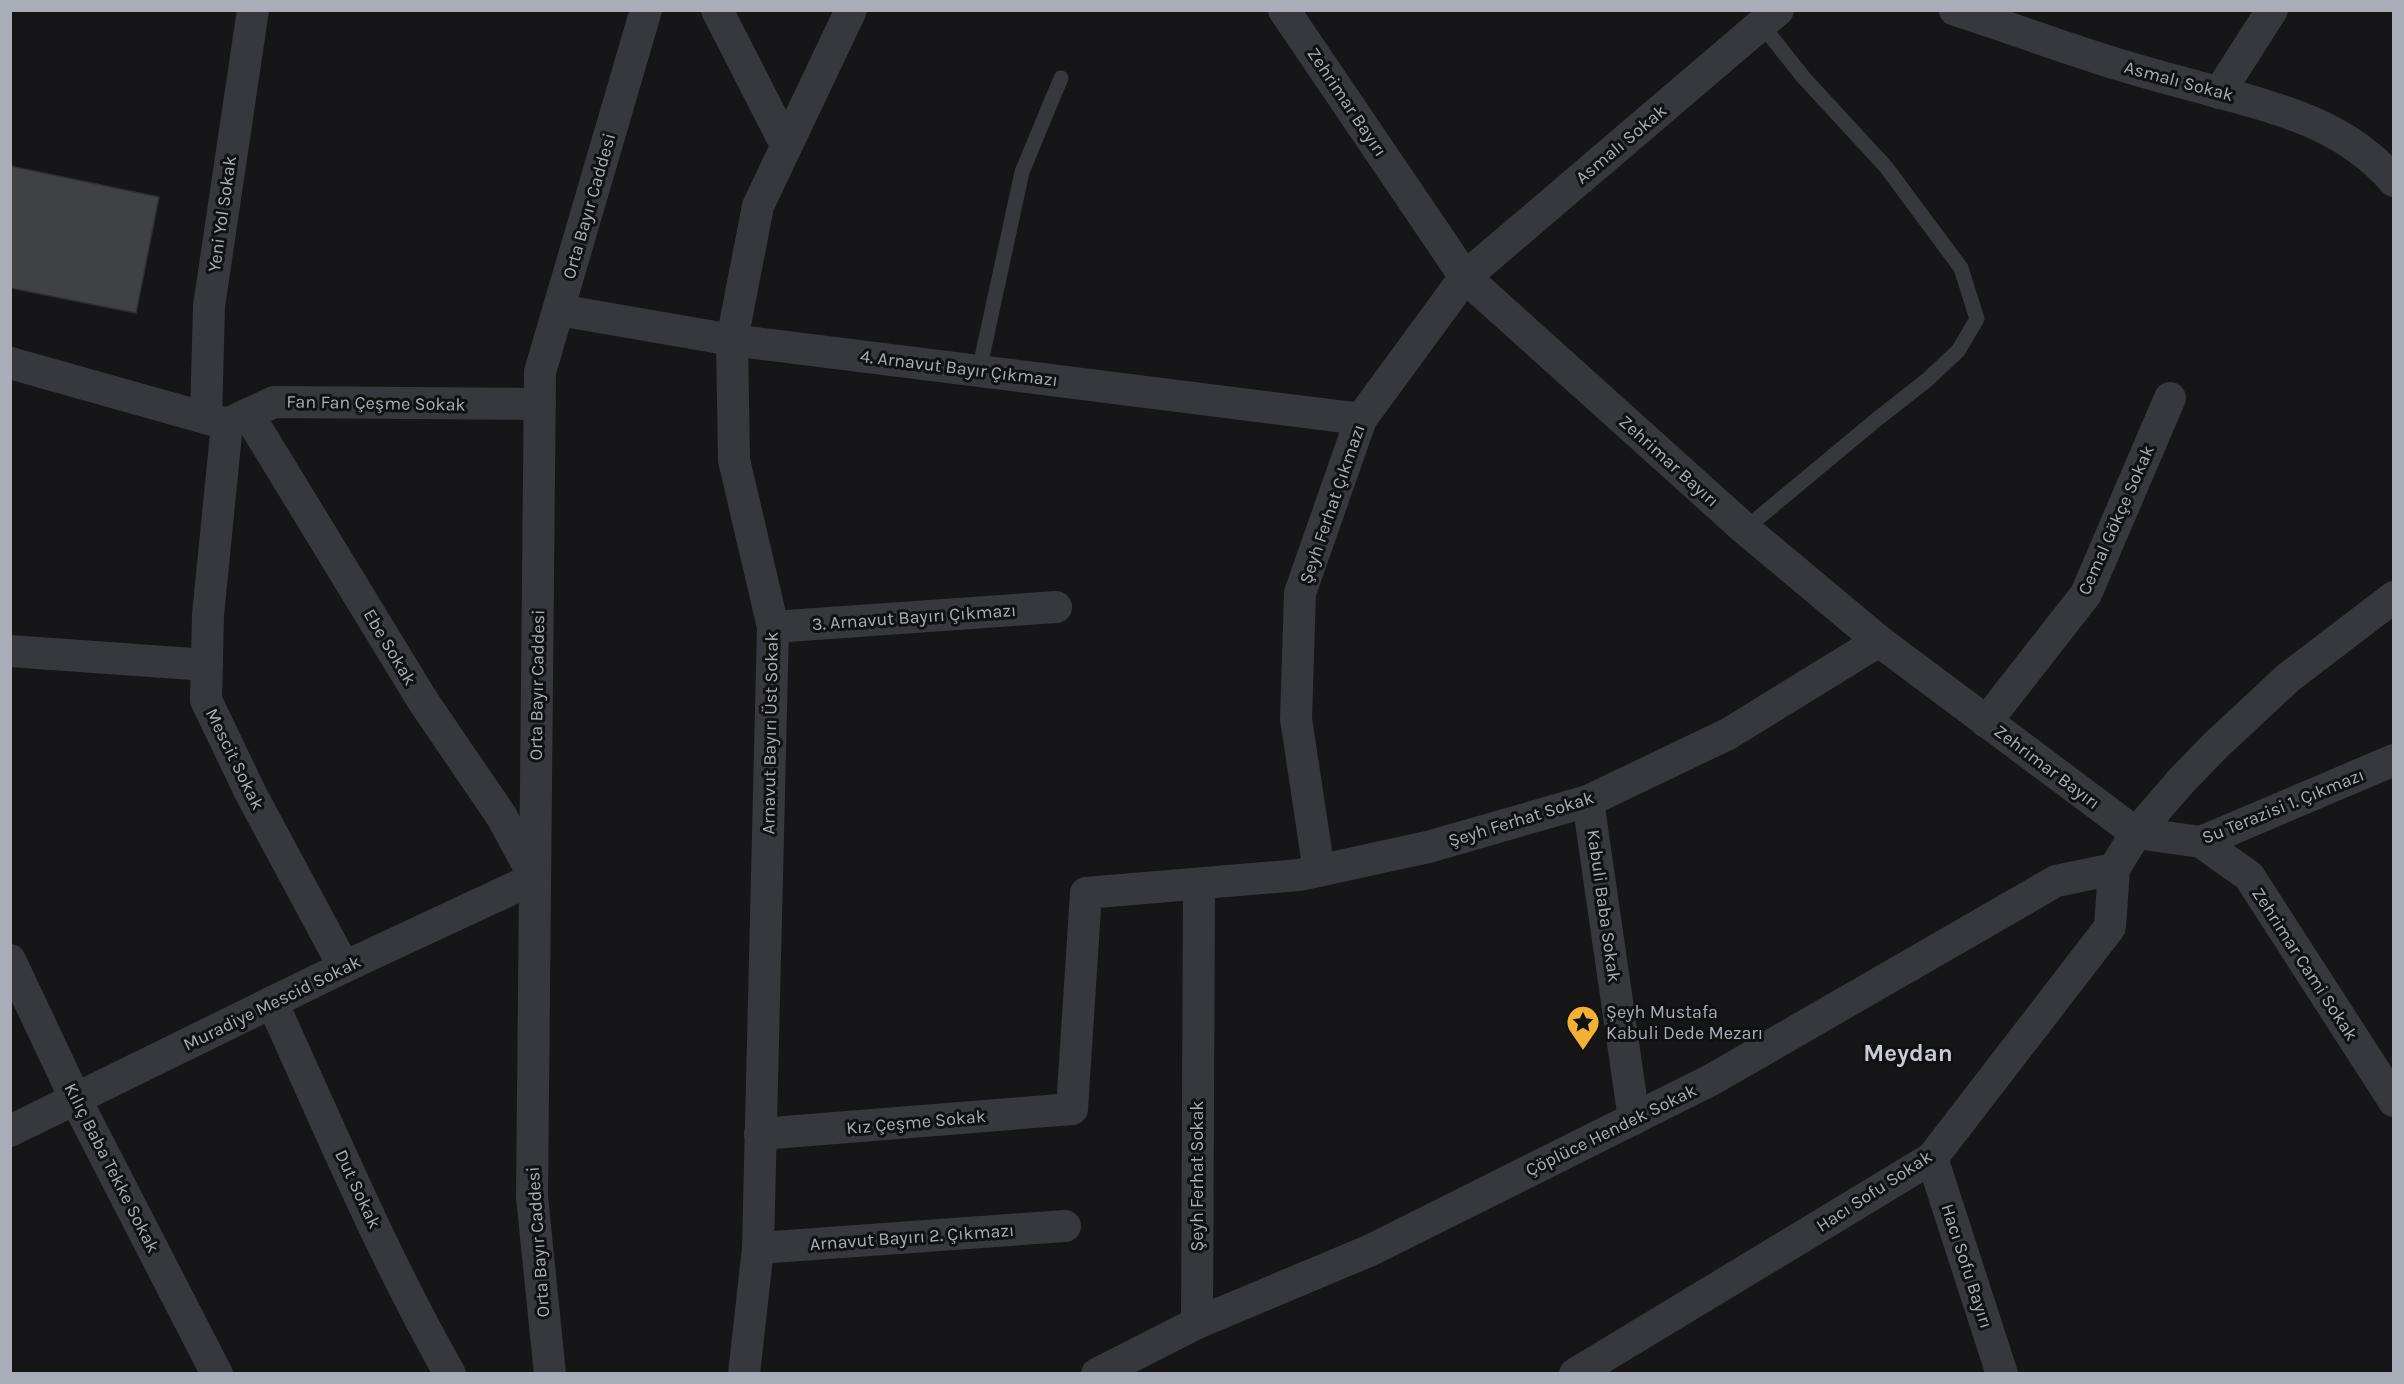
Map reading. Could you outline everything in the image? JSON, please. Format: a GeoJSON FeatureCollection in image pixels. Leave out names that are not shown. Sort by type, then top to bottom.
{"type":"FeatureCollection","features":[{"type":"Feature","properties":{"kind":"street","name":"Yeni Yol Sokak"},"geometry":{"type":"LineString","coordinates":[[227,419],[209,306],[253,10]]}},
{"type":"Feature","properties":{"kind":"street","name":"Orta Bayır Caddesi"},"geometry":{"type":"LineString","coordinates":[[550,1374],[532,1197],[540,372],[646,10]]}},
{"type":"Feature","properties":{"kind":"street"},"geometry":{"type":"LineString","coordinates":[[717,10],[786,145]]}},
{"type":"Feature","properties":{"kind":"street","name":"Arnavut Bayırı Üst Sokak"},"geometry":{"type":"LineString","coordinates":[[744,1374],[758,1248],[773,627],[734,460],[732,340],[758,206],[851,10]]}},
{"type":"Feature","properties":{"kind":"street","name":"Zehrimar Bayırı"},"geometry":{"type":"LineString","coordinates":[[1284,10],[1465,277],[1745,529],[1879,641],[2136,833]]}},
{"type":"Feature","properties":{"kind":"street","name":"Asmalı Sokak"},"geometry":{"type":"LineString","coordinates":[[1955,10],[2027,21],[2098,58],[2291,113],[2337,134],[2388,165]]}},
{"type":"Feature","properties":{"kind":"street"},"geometry":{"type":"LineString","coordinates":[[2219,93],[2272,10]]}},
{"type":"Feature","properties":{"kind":"street","name":"Asmalı Sokak"},"geometry":{"type":"LineString","coordinates":[[1465,277],[1770,17]]}},
{"type":"Feature","properties":{"kind":"street","name":"Şeyh Ferhat Çıkmazı"},"geometry":{"type":"LineString","coordinates":[[1319,871],[1296,719],[1300,593],[1361,419],[1465,277]]}},
{"type":"Feature","properties":{"kind":"street","name":"4. Arnavut Bayır Çıkmazı"},"geometry":{"type":"LineString","coordinates":[[558,310],[732,340],[1361,419]]}},
{"type":"Feature","properties":{"kind":"street"},"geometry":{"type":"LineString","coordinates":[[10,363],[227,419]]}},
{"type":"Feature","properties":{"kind":"street","name":"Cemal Gökçe Sokak"},"geometry":{"type":"LineString","coordinates":[[1986,722],[2086,594],[2170,398]]}},
{"type":"Feature","properties":{"kind":"street","name":"Fan Fan Çeşme Sokak"},"geometry":{"type":"LineString","coordinates":[[227,419],[274,402],[540,404]]}},
{"type":"Feature","properties":{"kind":"street","name":"Mescit Sokak"},"geometry":{"type":"LineString","coordinates":[[227,419],[208,615],[206,700],[251,794],[344,967]]}},
{"type":"Feature","properties":{"kind":"street","name":"Ebe Sokak"},"geometry":{"type":"LineString","coordinates":[[227,419],[502,817],[535,878]]}},
{"type":"Feature","properties":{"kind":"street","name":"Hacı Sofu Sokak"},"geometry":{"type":"LineString","coordinates":[[1575,1374],[1932,1158],[2110,927],[2114,869],[2136,833],[2216,745],[2289,677],[2394,597]]}},
{"type":"Feature","properties":{"kind":"street","name":"3. Arnavut Bayırı Çıkmazı"},"geometry":{"type":"LineString","coordinates":[[773,627],[1056,607]]}},
{"type":"Feature","properties":{"kind":"street","name":"Şeyh Ferhat Sokak"},"geometry":{"type":"LineString","coordinates":[[1072,1109],[1086,893],[1299,875],[1428,847],[1588,801],[1728,734],[1879,641]]}},
{"type":"Feature","properties":{"kind":"street"},"geometry":{"type":"LineString","coordinates":[[10,651],[207,665]]}},
{"type":"Feature","properties":{"kind":"street","name":"Su Terazisi 1. Çıkmazı"},"geometry":{"type":"LineString","coordinates":[[2136,833],[2201,842],[2394,760]]}},
{"type":"Feature","properties":{"kind":"street","name":"Kabuli Baba Sokak"},"geometry":{"type":"LineString","coordinates":[[1588,801],[1634,1119]]}},
{"type":"Feature","properties":{"kind":"street","name":"Zehrimar Cami Sokak"},"geometry":{"type":"LineString","coordinates":[[2201,842],[2249,876],[2394,1101]]}},
{"type":"Feature","properties":{"kind":"street","name":"Çöplüce Hendek Sokak"},"geometry":{"type":"LineString","coordinates":[[1097,1374],[1197,1323],[1371,1250],[1711,1080],[2056,881],[2114,869]]}},
{"type":"Feature","properties":{"kind":"street","name":"Muradiye Mescid Sokak"},"geometry":{"type":"LineString","coordinates":[[10,1131],[344,967],[535,878]]}},
{"type":"Feature","properties":{"kind":"street","name":"Şeyh Ferhat Sokak"},"geometry":{"type":"LineString","coordinates":[[1197,1323],[1198,884]]}},
{"type":"Feature","properties":{"kind":"street","name":"Kılıç Baba Tekke Sokak"},"geometry":{"type":"LineString","coordinates":[[10,960],[75,1098],[217,1374]]}},
{"type":"Feature","properties":{"kind":"street","name":"Dut Sokak"},"geometry":{"type":"LineString","coordinates":[[272,1002],[379,1234],[424,1328],[450,1374]]}},
{"type":"Feature","properties":{"kind":"street","name":"Kız Çeşme Sokak"},"geometry":{"type":"LineString","coordinates":[[760,1134],[1072,1109]]}},
{"type":"Feature","properties":{"kind":"street","name":"Hacı Sofu Bayırı"},"geometry":{"type":"LineString","coordinates":[[1932,1158],[2002,1374]]}},
{"type":"Feature","properties":{"kind":"street","name":"Arnavut Bayırı 2. Çıkmazı"},"geometry":{"type":"LineString","coordinates":[[758,1248],[1065,1226]]}},
{"type":"Feature","properties":{"kind":"lane"},"geometry":{"type":"LineString","coordinates":[[1745,529],[1875,420],[1927,380],[1958,351],[1977,319],[1961,268],[1886,167],[1804,78],[1770,17]]}},
{"type":"Feature","properties":{"kind":"lane"},"geometry":{"type":"LineString","coordinates":[[979,371],[1022,172],[1061,78]]}},
{"type":"Feature","properties":{"kind":"building"},"geometry":{"type":"Polygon","coordinates":[[[10,166],[159,197],[136,313],[10,288],[10,166]]]}},
{"type":"Feature","properties":{"kind":"place","name":"Şeyh Mustafa Kabuli Dede Mezarı"},"geometry":{"type":"Point","coordinates":[1583,1051]}},
{"type":"Feature","properties":{"kind":"district","name":"Meydan"},"geometry":{"type":"Point","coordinates":[1908,1053]}}]}
